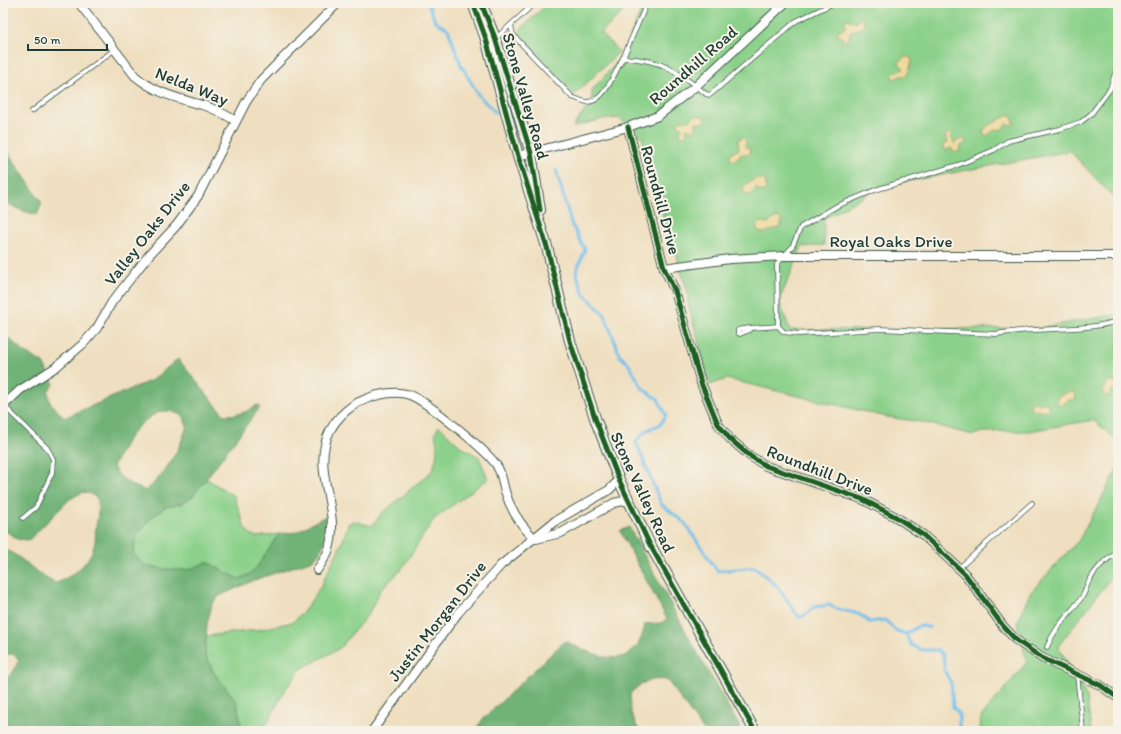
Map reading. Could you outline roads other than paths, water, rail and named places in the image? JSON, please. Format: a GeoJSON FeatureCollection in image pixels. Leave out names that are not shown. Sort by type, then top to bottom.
{"type":"FeatureCollection","features":[{"type":"Feature","properties":{"kind":"street","name":"Nelda Way"},"geometry":{"type":"LineString","coordinates":[[79,3],[135,76],[155,90],[189,103],[203,105],[236,120]]}},
{"type":"Feature","properties":{"kind":"street","name":"Valley Oaks Drive"},"geometry":{"type":"LineString","coordinates":[[3,406],[20,390],[56,367],[84,344],[97,328],[112,302],[149,255],[176,226],[198,196],[236,120],[261,80],[338,3]]}},
{"type":"Feature","properties":{"kind":"street","name":"Stone Valley Road"},"geometry":{"type":"LineString","coordinates":[[473,3],[486,38],[518,156],[546,247],[570,341],[596,421],[619,480],[649,543],[755,731]]}},
{"type":"Feature","properties":{"kind":"street","name":"Stone Valley Road"},"geometry":{"type":"LineString","coordinates":[[481,3],[495,38],[531,153],[546,247]]}},
{"type":"Feature","properties":{"kind":"street","name":"Roundhill Road"},"geometry":{"type":"LineString","coordinates":[[518,156],[628,127],[658,116],[696,86],[785,3]]}},
{"type":"Feature","properties":{"kind":"street","name":"Roundhill Drive"},"geometry":{"type":"LineString","coordinates":[[628,127],[664,268],[675,291],[701,383],[718,424],[730,439],[750,456],[766,466],[862,500],[896,517],[923,535],[959,569],[1003,626],[1016,640],[1042,658],[1100,685],[1118,698]]}},
{"type":"Feature","properties":{"kind":"street","name":"Royal Oaks Drive"},"geometry":{"type":"LineString","coordinates":[[664,268],[730,259],[785,256],[1118,256]]}},
{"type":"Feature","properties":{"kind":"street"},"geometry":{"type":"LineString","coordinates":[[317,570],[328,551],[333,533],[333,514],[322,463],[325,444],[330,430],[341,415],[359,402],[375,395],[393,393],[410,395],[435,410],[488,454],[498,467],[512,510],[521,526],[535,539],[561,533],[614,503],[628,500]]}},
{"type":"Feature","properties":{"kind":"street","name":"Justin Morgan Drive"},"geometry":{"type":"LineString","coordinates":[[372,731],[458,613],[501,565],[535,539],[555,521],[609,490],[619,480]]}},
{"type":"Feature","properties":{"kind":"lane"},"geometry":{"type":"LineString","coordinates":[[495,38],[535,3]]}},
{"type":"Feature","properties":{"kind":"lane"},"geometry":{"type":"LineString","coordinates":[[511,25],[514,35],[572,97],[588,102],[596,101],[602,95],[624,58],[626,49],[647,3]]}},
{"type":"Feature","properties":{"kind":"lane"},"geometry":{"type":"LineString","coordinates":[[624,58],[651,60],[662,64],[683,74],[710,96],[796,21],[834,3]]}},
{"type":"Feature","properties":{"kind":"lane"},"geometry":{"type":"LineString","coordinates":[[32,111],[114,50]]}},
{"type":"Feature","properties":{"kind":"lane"},"geometry":{"type":"LineString","coordinates":[[1118,65],[1110,89],[1091,114],[1081,122],[1060,129],[1008,141],[994,150],[958,165],[875,190],[837,206],[801,227],[792,246],[777,264],[778,326],[784,332],[799,334],[879,329],[997,334],[1013,331],[1095,328],[1118,321]]}},
{"type":"Feature","properties":{"kind":"lane"},"geometry":{"type":"LineString","coordinates":[[749,330],[778,326]]}},
{"type":"Feature","properties":{"kind":"lane"},"geometry":{"type":"LineString","coordinates":[[3,406],[47,448],[52,459],[52,473],[36,507],[23,518]]}},
{"type":"Feature","properties":{"kind":"lane"},"geometry":{"type":"LineString","coordinates":[[959,569],[1032,502]]}},
{"type":"Feature","properties":{"kind":"lane"},"geometry":{"type":"LineString","coordinates":[[1047,647],[1054,631],[1083,596],[1088,583],[1098,569],[1106,560],[1118,553]]}},
{"type":"Feature","properties":{"kind":"lane"},"geometry":{"type":"LineString","coordinates":[[1077,674],[1083,731]]}},
{"type":"Feature","properties":{"kind":"waterway"},"geometry":{"type":"LineString","coordinates":[[428,3],[435,21],[448,29],[461,65],[479,96],[495,112]]}},
{"type":"Feature","properties":{"kind":"waterway"},"geometry":{"type":"LineString","coordinates":[[556,170],[571,223],[585,250],[576,272],[583,293],[605,315],[620,356],[628,363],[643,389],[658,399],[666,415],[660,425],[646,431],[636,442],[661,504],[685,523],[717,571],[755,567],[777,586],[799,617],[804,616],[814,607],[829,605],[840,610],[859,614],[869,622],[885,620],[895,630],[906,634],[911,645],[922,650],[938,650],[943,655],[945,672],[951,683],[953,707],[959,713],[959,725],[961,731]]}},
{"type":"Feature","properties":{"kind":"waterway"},"geometry":{"type":"LineString","coordinates":[[906,634],[920,625],[930,628]]}}]}
